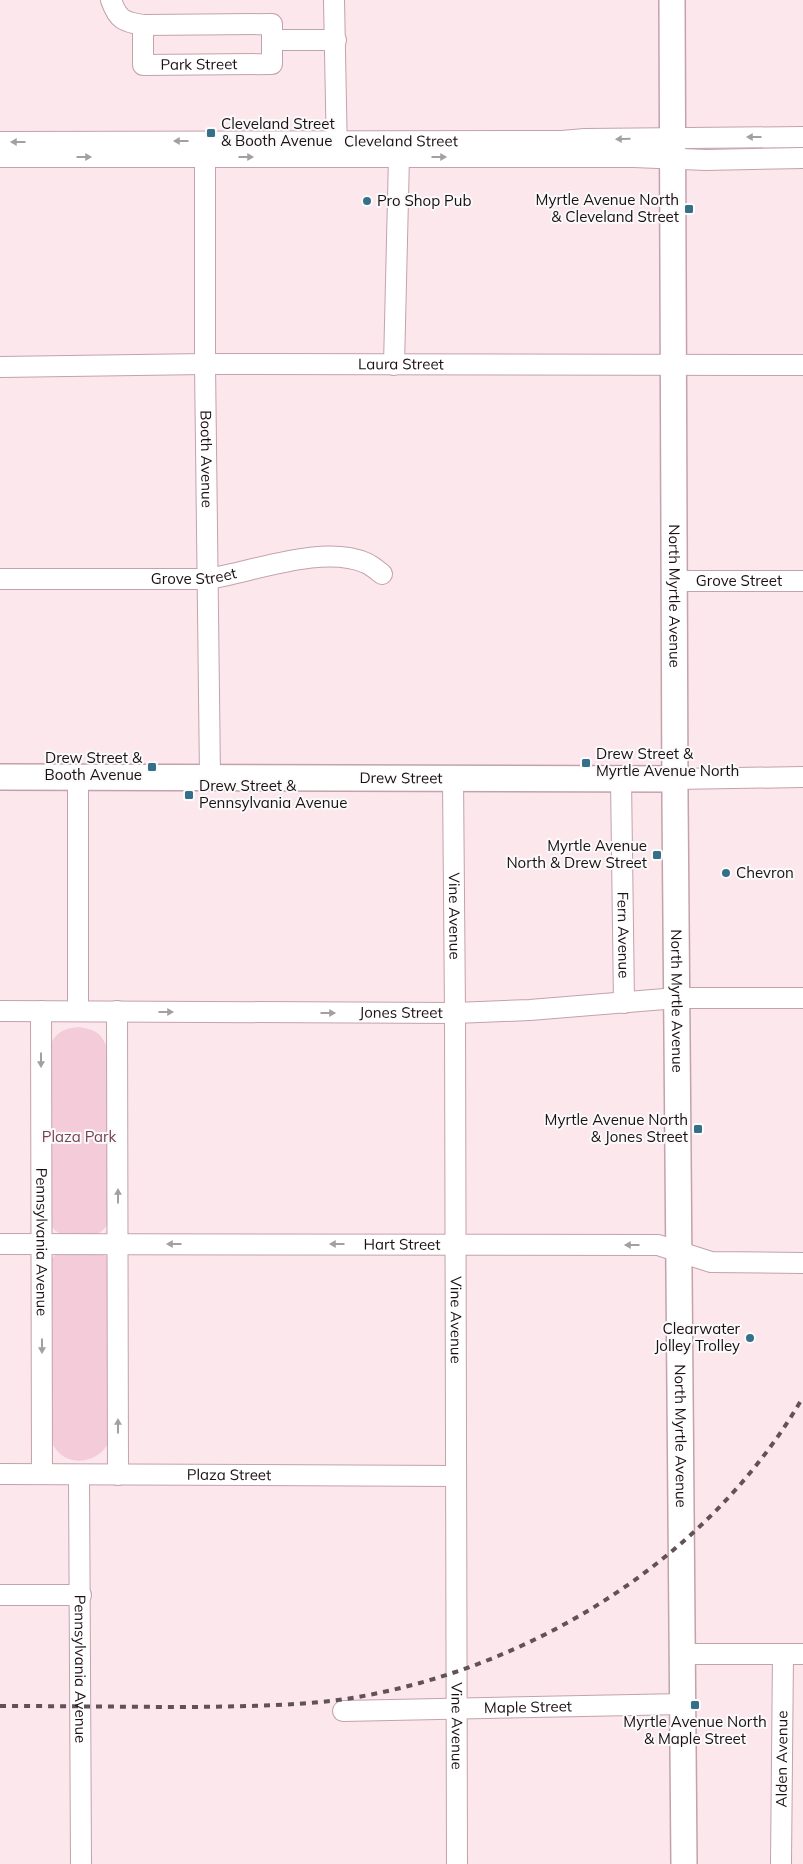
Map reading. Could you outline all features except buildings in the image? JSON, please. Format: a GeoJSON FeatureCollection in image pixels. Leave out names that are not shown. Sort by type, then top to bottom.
{"type":"FeatureCollection","features":[{"type":"Feature","properties":{"kind":"main road","name":"North Myrtle Avenue"},"geometry":{"type":"LineString","coordinates":[[672,0],[675,778],[684,1864]]}},
{"type":"Feature","properties":{"kind":"main road","name":"Drew Street"},"geometry":{"type":"LineString","coordinates":[[0,777],[675,778]]}},
{"type":"Feature","properties":{"kind":"street"},"geometry":{"type":"LineString","coordinates":[[111,0],[116,13],[126,22],[144,25],[272,24],[272,40],[336,40]]}},
{"type":"Feature","properties":{"kind":"street"},"geometry":{"type":"LineString","coordinates":[[334,0],[337,150],[399,157],[672,148]]}},
{"type":"Feature","properties":{"kind":"street","name":"Park Street"},"geometry":{"type":"LineString","coordinates":[[144,25],[143,65],[272,64],[272,40]]}},
{"type":"Feature","properties":{"kind":"street","name":"Cleveland Street"},"geometry":{"type":"LineString","coordinates":[[672,148],[803,137]]}},
{"type":"Feature","properties":{"kind":"street","name":"Cleveland Street"},"geometry":{"type":"LineString","coordinates":[[0,142],[205,149],[337,150],[562,142],[585,139],[803,158]]}},
{"type":"Feature","properties":{"kind":"street"},"geometry":{"type":"LineString","coordinates":[[0,157],[205,149]]}},
{"type":"Feature","properties":{"kind":"street","name":"Booth Avenue"},"geometry":{"type":"LineString","coordinates":[[205,149],[210,776]]}},
{"type":"Feature","properties":{"kind":"street"},"geometry":{"type":"LineString","coordinates":[[394,365],[399,157]]}},
{"type":"Feature","properties":{"kind":"street","name":"Laura Street"},"geometry":{"type":"LineString","coordinates":[[0,367],[206,364],[803,365]]}},
{"type":"Feature","properties":{"kind":"street","name":"Grove Street"},"geometry":{"type":"LineString","coordinates":[[0,579],[207,579],[233,575],[295,559],[341,556],[366,563],[382,574]]}},
{"type":"Feature","properties":{"kind":"street","name":"Grove Street"},"geometry":{"type":"LineString","coordinates":[[675,582],[803,581]]}},
{"type":"Feature","properties":{"kind":"street"},"geometry":{"type":"LineString","coordinates":[[78,777],[78,1011]]}},
{"type":"Feature","properties":{"kind":"street","name":"Drew Street"},"geometry":{"type":"LineString","coordinates":[[675,778],[803,777]]}},
{"type":"Feature","properties":{"kind":"street","name":"Vine Avenue"},"geometry":{"type":"LineString","coordinates":[[453,778],[457,1864]]}},
{"type":"Feature","properties":{"kind":"street","name":"Fern Avenue"},"geometry":{"type":"LineString","coordinates":[[621,779],[624,1003]]}},
{"type":"Feature","properties":{"kind":"street","name":"Jones Street"},"geometry":{"type":"LineString","coordinates":[[0,1011],[455,1013],[530,1010],[677,998],[803,998]]}},
{"type":"Feature","properties":{"kind":"street","name":"Pennsylvania Avenue"},"geometry":{"type":"LineString","coordinates":[[41,1011],[42,1474]]}},
{"type":"Feature","properties":{"kind":"street"},"geometry":{"type":"LineString","coordinates":[[117,1012],[118,1475]]}},
{"type":"Feature","properties":{"kind":"street","name":"Hart Street"},"geometry":{"type":"LineString","coordinates":[[0,1244],[658,1245],[712,1262],[803,1263]]}},
{"type":"Feature","properties":{"kind":"street","name":"Plaza Street"},"geometry":{"type":"LineString","coordinates":[[0,1474],[456,1476]]}},
{"type":"Feature","properties":{"kind":"street","name":"Pennsylvania Avenue"},"geometry":{"type":"LineString","coordinates":[[80,1475],[81,1864]]}},
{"type":"Feature","properties":{"kind":"street"},"geometry":{"type":"LineString","coordinates":[[0,1595],[81,1595]]}},
{"type":"Feature","properties":{"kind":"street"},"geometry":{"type":"LineString","coordinates":[[682,1654],[793,1654]]}},
{"type":"Feature","properties":{"kind":"street","name":"Alden Avenue"},"geometry":{"type":"LineString","coordinates":[[781,1864],[793,1654]]}},
{"type":"Feature","properties":{"kind":"street","name":"Maple Street"},"geometry":{"type":"LineString","coordinates":[[343,1711],[683,1704]]}},
{"type":"Feature","properties":{"kind":"green space","name":"Plaza Park"},"geometry":{"type":"Polygon","coordinates":[[[78,1027],[89,1029],[99,1034],[107,1047],[111,1215],[100,1233],[87,1237],[73,1237],[61,1234],[55,1230],[49,1221],[48,1052],[52,1041],[58,1034],[66,1029],[78,1027]]]}},
{"type":"Feature","properties":{"kind":"green space"},"geometry":{"type":"Polygon","coordinates":[[[59,1252],[100,1253],[107,1257],[111,1264],[108,1444],[96,1456],[81,1461],[65,1457],[59,1452],[53,1445],[50,1433],[48,1266],[52,1258],[59,1252]]]}},
{"type":"Feature","properties":{"kind":"railway"},"geometry":{"type":"LineString","coordinates":[[0,1706],[197,1707],[314,1703],[352,1698],[420,1683],[486,1661],[550,1632],[610,1597],[667,1555],[719,1508],[764,1455],[803,1397]]}},
{"type":"Feature","properties":{"kind":"place","name":"Cleveland Street & Booth Avenue"},"geometry":{"type":"Point","coordinates":[211,133]}},
{"type":"Feature","properties":{"kind":"place","name":"Pro Shop Pub"},"geometry":{"type":"Point","coordinates":[367,201]}},
{"type":"Feature","properties":{"kind":"place","name":"Myrtle Avenue North & Cleveland Street"},"geometry":{"type":"Point","coordinates":[689,209]}},
{"type":"Feature","properties":{"kind":"place","name":"Drew Street & Myrtle Avenue North"},"geometry":{"type":"Point","coordinates":[586,763]}},
{"type":"Feature","properties":{"kind":"place","name":"Drew Street & Booth Avenue"},"geometry":{"type":"Point","coordinates":[152,767]}},
{"type":"Feature","properties":{"kind":"place","name":"Drew Street & Pennsylvania Avenue"},"geometry":{"type":"Point","coordinates":[189,795]}},
{"type":"Feature","properties":{"kind":"place","name":"Myrtle Avenue North & Drew Street"},"geometry":{"type":"Point","coordinates":[657,855]}},
{"type":"Feature","properties":{"kind":"place","name":"Chevron"},"geometry":{"type":"Point","coordinates":[726,873]}},
{"type":"Feature","properties":{"kind":"place","name":"Myrtle Avenue North & Jones Street"},"geometry":{"type":"Point","coordinates":[698,1129]}},
{"type":"Feature","properties":{"kind":"place","name":"Clearwater Jolley Trolley"},"geometry":{"type":"Point","coordinates":[750,1338]}},
{"type":"Feature","properties":{"kind":"place","name":"Myrtle Avenue North & Maple Street"},"geometry":{"type":"Point","coordinates":[695,1705]}}]}
